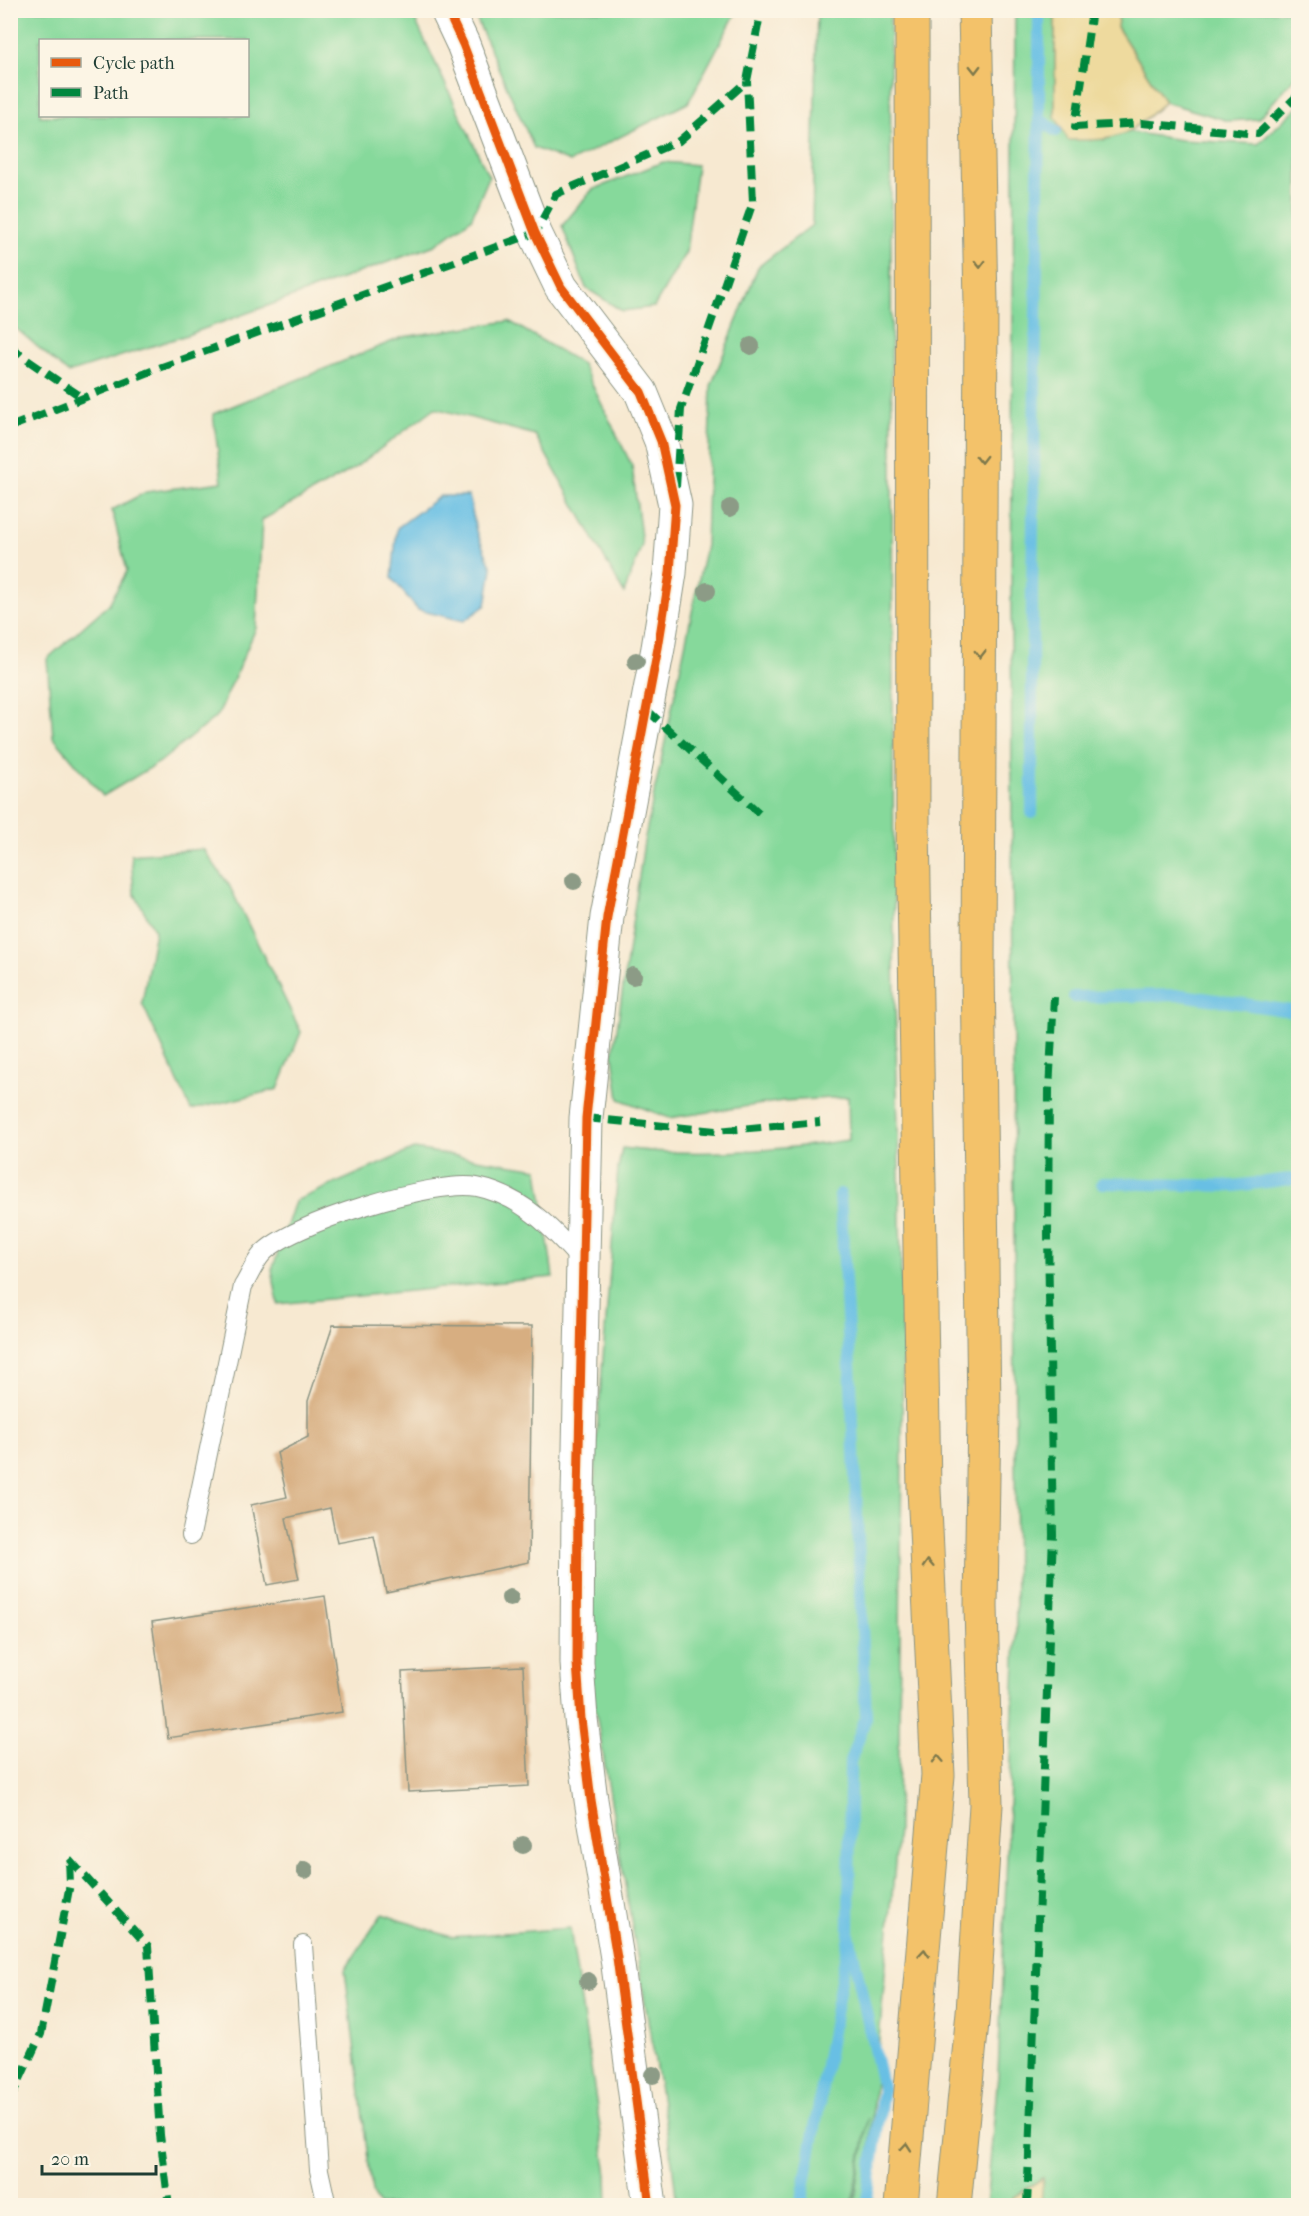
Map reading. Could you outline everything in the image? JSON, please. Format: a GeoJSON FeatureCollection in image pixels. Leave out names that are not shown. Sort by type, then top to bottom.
{"type":"FeatureCollection","features":[{"type":"Feature","properties":{"kind":"highway"},"geometry":{"type":"LineString","coordinates":[[901,2205],[938,1775],[924,1489],[914,847],[912,10]]}},
{"type":"Feature","properties":{"kind":"highway"},"geometry":{"type":"LineString","coordinates":[[954,2205],[973,2012],[986,1804],[981,1606],[984,1412],[978,966],[981,304],[975,10]]}},
{"type":"Feature","properties":{"kind":"street"},"geometry":{"type":"LineString","coordinates":[[447,10],[463,44],[536,233],[561,287],[641,392],[661,441],[675,505],[670,573],[658,648],[632,777],[608,917],[586,1118],[578,1496],[578,1663],[581,1719],[591,1800],[617,1958],[650,2205]]}},
{"type":"Feature","properties":{"kind":"lane"},"geometry":{"type":"LineString","coordinates":[[191,1534],[243,1286],[262,1254],[296,1232],[341,1214],[428,1190],[476,1187],[505,1196],[527,1208],[557,1233],[584,1265]]}},
{"type":"Feature","properties":{"kind":"lane"},"geometry":{"type":"LineString","coordinates":[[303,1945],[319,2170],[327,2205]]}},
{"type":"Feature","properties":{"kind":"green space"},"geometry":{"type":"Polygon","coordinates":[[[11,10],[411,11],[489,177],[471,219],[435,245],[187,335],[68,373],[11,324],[11,10]]]}},
{"type":"Feature","properties":{"kind":"green space"},"geometry":{"type":"Polygon","coordinates":[[[1055,10],[1055,116],[1104,140],[1130,132],[1181,140],[1258,144],[1298,107],[1298,2205],[1041,2205],[1042,2178],[1012,2198],[1011,2205],[986,2206],[998,2075],[1016,1636],[1011,605],[1015,11],[1055,10]]]}},
{"type":"Feature","properties":{"kind":"green space"},"geometry":{"type":"Polygon","coordinates":[[[473,11],[737,11],[688,103],[570,162],[534,148],[473,11]]]}},
{"type":"Feature","properties":{"kind":"green space"},"geometry":{"type":"Polygon","coordinates":[[[817,11],[890,11],[894,955],[903,1350],[898,1830],[864,2205],[854,2205],[868,2118],[852,2205],[677,2205],[672,2162],[590,1677],[596,1446],[618,1169],[622,1148],[678,1153],[736,1152],[849,1140],[848,1097],[783,1101],[669,1118],[619,1099],[613,1056],[644,842],[706,545],[711,386],[758,267],[812,225],[817,11]]]}},
{"type":"Feature","properties":{"kind":"green space"},"geometry":{"type":"Polygon","coordinates":[[[1119,11],[1298,11],[1298,74],[1258,119],[1229,121],[1165,102],[1117,27],[1119,11]]]}},
{"type":"Feature","properties":{"kind":"green space"},"geometry":{"type":"Polygon","coordinates":[[[663,162],[697,165],[686,252],[654,307],[622,311],[586,288],[562,226],[592,190],[663,162]]]}},
{"type":"Feature","properties":{"kind":"green space"},"geometry":{"type":"Polygon","coordinates":[[[509,321],[582,364],[632,466],[642,545],[624,593],[535,435],[435,408],[353,469],[262,520],[256,628],[218,715],[160,762],[103,796],[53,737],[47,659],[109,604],[127,571],[112,510],[146,492],[222,482],[213,414],[403,337],[509,321]]]}},
{"type":"Feature","properties":{"kind":"green space"},"geometry":{"type":"Polygon","coordinates":[[[203,849],[229,885],[301,1032],[278,1089],[191,1110],[142,1003],[155,931],[134,893],[131,855],[203,849]]]}},
{"type":"Feature","properties":{"kind":"green space"},"geometry":{"type":"Polygon","coordinates":[[[414,1149],[538,1169],[553,1277],[278,1304],[272,1270],[295,1201],[414,1149]]]}},
{"type":"Feature","properties":{"kind":"green space"},"geometry":{"type":"Polygon","coordinates":[[[382,1914],[451,1937],[570,1928],[607,2174],[608,2205],[379,2205],[372,2192],[345,1970],[382,1914]]]}},
{"type":"Feature","properties":{"kind":"sand"},"geometry":{"type":"Polygon","coordinates":[[[1055,11],[1119,11],[1117,27],[1165,102],[1131,130],[1112,138],[1068,140],[1055,116],[1055,11]]]}},
{"type":"Feature","properties":{"kind":"sand"},"geometry":{"type":"Polygon","coordinates":[[[1043,2178],[1041,2205],[1011,2205],[1012,2198],[1043,2178]]]}},
{"type":"Feature","properties":{"kind":"water"},"geometry":{"type":"Polygon","coordinates":[[[440,496],[469,496],[476,531],[492,568],[486,605],[464,621],[418,610],[392,578],[397,528],[440,496]]]}},
{"type":"Feature","properties":{"kind":"building"},"geometry":{"type":"Polygon","coordinates":[[[333,1325],[532,1326],[529,1562],[386,1592],[374,1536],[337,1543],[330,1508],[286,1518],[299,1579],[267,1585],[251,1505],[287,1497],[277,1453],[308,1437],[308,1401],[333,1325]]]}},
{"type":"Feature","properties":{"kind":"building"},"geometry":{"type":"Polygon","coordinates":[[[325,1596],[342,1712],[168,1738],[152,1622],[325,1596]]]}},
{"type":"Feature","properties":{"kind":"building"},"geometry":{"type":"Polygon","coordinates":[[[523,1666],[529,1786],[408,1792],[402,1672],[523,1666]]]}},
{"type":"Feature","properties":{"kind":"waterway"},"geometry":{"type":"LineString","coordinates":[[1039,10],[1039,119],[1056,131]]}},
{"type":"Feature","properties":{"kind":"waterway"},"geometry":{"type":"LineString","coordinates":[[1032,813],[1032,591],[1039,119]]}},
{"type":"Feature","properties":{"kind":"waterway"},"geometry":{"type":"LineString","coordinates":[[1074,997],[1182,995],[1298,1012]]}},
{"type":"Feature","properties":{"kind":"waterway"},"geometry":{"type":"LineString","coordinates":[[1102,1183],[1234,1186],[1298,1178]]}},
{"type":"Feature","properties":{"kind":"waterway"},"geometry":{"type":"LineString","coordinates":[[840,1194],[866,1717],[850,1762],[849,1935],[883,2090],[866,2206]]}},
{"type":"Feature","properties":{"kind":"waterway"},"geometry":{"type":"LineString","coordinates":[[801,2206],[848,1941]]}},
{"type":"Feature","properties":{"kind":"marked path"},"geometry":{"type":"LineString","coordinates":[[10,427],[159,368],[535,233],[556,194],[679,141],[747,81],[761,10]]}},
{"type":"Feature","properties":{"kind":"marked path"},"geometry":{"type":"LineString","coordinates":[[1092,10],[1075,127],[1141,123],[1258,134],[1298,95]]}},
{"type":"Feature","properties":{"kind":"marked path"},"geometry":{"type":"LineString","coordinates":[[676,487],[681,409],[753,202],[747,81]]}},
{"type":"Feature","properties":{"kind":"marked path"},"geometry":{"type":"LineString","coordinates":[[10,345],[23,357],[83,398]]}},
{"type":"Feature","properties":{"kind":"marked path"},"geometry":{"type":"LineString","coordinates":[[647,710],[759,813]]}},
{"type":"Feature","properties":{"kind":"marked path"},"geometry":{"type":"LineString","coordinates":[[1027,2206],[1053,1535],[1048,1234],[1049,1090],[1054,997]]}},
{"type":"Feature","properties":{"kind":"marked path"},"geometry":{"type":"LineString","coordinates":[[586,1118],[716,1131],[820,1122]]}},
{"type":"Feature","properties":{"kind":"marked path"},"geometry":{"type":"LineString","coordinates":[[69,1859],[148,1946],[160,2135],[169,2206]]}},
{"type":"Feature","properties":{"kind":"marked path"},"geometry":{"type":"LineString","coordinates":[[10,2100],[41,2034],[70,1884],[69,1859]]}},
{"type":"Feature","properties":{"kind":"cycle path"},"geometry":{"type":"LineString","coordinates":[[447,10],[463,44],[535,233],[561,287],[641,392],[661,441],[675,505],[670,573],[658,648],[607,917],[586,1118],[578,1496],[577,1663],[581,1719],[591,1800],[617,1958],[650,2206]]}}]}
